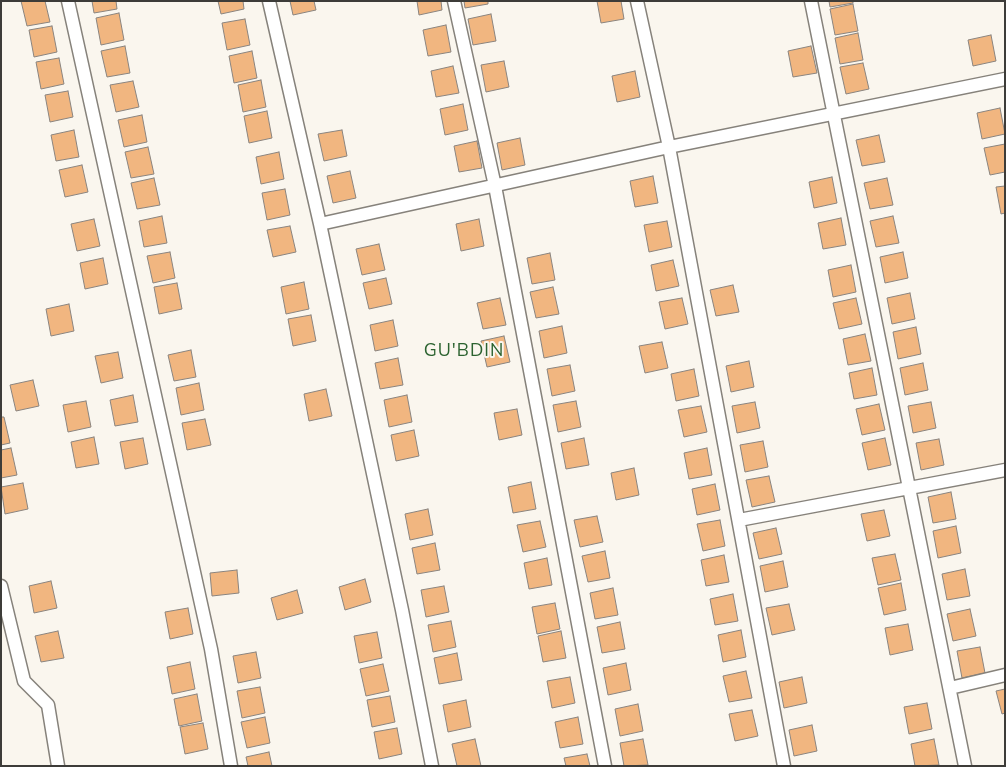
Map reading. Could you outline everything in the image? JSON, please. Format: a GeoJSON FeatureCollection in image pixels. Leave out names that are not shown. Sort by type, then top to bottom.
{"type":"FeatureCollection","features":[{"type":"Feature","properties":{"kind":"street"},"geometry":{"type":"LineString","coordinates":[[68,1],[211,649],[231,766]]}},
{"type":"Feature","properties":{"kind":"street"},"geometry":{"type":"LineString","coordinates":[[269,1],[320,224],[402,610],[432,766]]}},
{"type":"Feature","properties":{"kind":"street"},"geometry":{"type":"LineString","coordinates":[[454,1],[495,186],[605,766]]}},
{"type":"Feature","properties":{"kind":"street"},"geometry":{"type":"LineString","coordinates":[[637,1],[669,147],[784,766]]}},
{"type":"Feature","properties":{"kind":"street"},"geometry":{"type":"LineString","coordinates":[[811,1],[965,766]]}},
{"type":"Feature","properties":{"kind":"street"},"geometry":{"type":"LineString","coordinates":[[320,224],[669,147],[1005,79]]}},
{"type":"Feature","properties":{"kind":"street"},"geometry":{"type":"LineString","coordinates":[[739,520],[1005,470]]}},
{"type":"Feature","properties":{"kind":"street"},"geometry":{"type":"LineString","coordinates":[[1,586],[24,681],[48,705],[58,766]]}},
{"type":"Feature","properties":{"kind":"street"},"geometry":{"type":"LineString","coordinates":[[950,688],[1005,675]]}},
{"type":"Feature","properties":{"kind":"building"},"geometry":{"type":"Polygon","coordinates":[[[21,1],[45,1],[50,22],[27,26],[21,1]]]}},
{"type":"Feature","properties":{"kind":"building"},"geometry":{"type":"Polygon","coordinates":[[[92,1],[116,1],[117,9],[94,13],[92,1]]]}},
{"type":"Feature","properties":{"kind":"building"},"geometry":{"type":"Polygon","coordinates":[[[218,1],[243,1],[244,9],[221,14],[218,1]]]}},
{"type":"Feature","properties":{"kind":"building"},"geometry":{"type":"Polygon","coordinates":[[[290,1],[314,1],[316,10],[293,15],[290,1]]]}},
{"type":"Feature","properties":{"kind":"building"},"geometry":{"type":"Polygon","coordinates":[[[417,1],[441,1],[442,10],[419,15],[417,1]]]}},
{"type":"Feature","properties":{"kind":"building"},"geometry":{"type":"Polygon","coordinates":[[[464,1],[488,1],[488,4],[465,8],[464,1]]]}},
{"type":"Feature","properties":{"kind":"building"},"geometry":{"type":"Polygon","coordinates":[[[597,1],[621,1],[624,19],[601,23],[597,1]]]}},
{"type":"Feature","properties":{"kind":"building"},"geometry":{"type":"Polygon","coordinates":[[[829,1],[853,1],[853,3],[830,7],[829,1]]]}},
{"type":"Feature","properties":{"kind":"building"},"geometry":{"type":"Polygon","coordinates":[[[853,4],[858,31],[835,35],[830,9],[853,4]]]}},
{"type":"Feature","properties":{"kind":"building"},"geometry":{"type":"Polygon","coordinates":[[[119,13],[124,40],[101,45],[96,18],[119,13]]]}},
{"type":"Feature","properties":{"kind":"building"},"geometry":{"type":"Polygon","coordinates":[[[491,14],[496,41],[473,45],[468,19],[491,14]]]}},
{"type":"Feature","properties":{"kind":"building"},"geometry":{"type":"Polygon","coordinates":[[[245,19],[250,45],[227,50],[222,23],[245,19]]]}},
{"type":"Feature","properties":{"kind":"building"},"geometry":{"type":"Polygon","coordinates":[[[446,25],[451,52],[428,56],[423,30],[446,25]]]}},
{"type":"Feature","properties":{"kind":"building"},"geometry":{"type":"Polygon","coordinates":[[[52,26],[57,52],[34,57],[29,30],[52,26]]]}},
{"type":"Feature","properties":{"kind":"building"},"geometry":{"type":"Polygon","coordinates":[[[858,33],[863,60],[840,64],[835,38],[858,33]]]}},
{"type":"Feature","properties":{"kind":"building"},"geometry":{"type":"Polygon","coordinates":[[[991,35],[996,61],[973,66],[968,40],[991,35]]]}},
{"type":"Feature","properties":{"kind":"building"},"geometry":{"type":"Polygon","coordinates":[[[125,46],[130,73],[107,77],[101,51],[125,46]]]}},
{"type":"Feature","properties":{"kind":"building"},"geometry":{"type":"Polygon","coordinates":[[[811,46],[817,73],[793,77],[788,51],[811,46]]]}},
{"type":"Feature","properties":{"kind":"building"},"geometry":{"type":"Polygon","coordinates":[[[252,51],[257,78],[234,83],[229,56],[252,51]]]}},
{"type":"Feature","properties":{"kind":"building"},"geometry":{"type":"Polygon","coordinates":[[[59,58],[64,84],[41,89],[36,62],[59,58]]]}},
{"type":"Feature","properties":{"kind":"building"},"geometry":{"type":"Polygon","coordinates":[[[504,61],[509,87],[486,92],[481,65],[504,61]]]}},
{"type":"Feature","properties":{"kind":"building"},"geometry":{"type":"Polygon","coordinates":[[[863,63],[869,89],[846,94],[840,67],[863,63]]]}},
{"type":"Feature","properties":{"kind":"building"},"geometry":{"type":"Polygon","coordinates":[[[453,66],[459,93],[436,97],[431,71],[453,66]]]}},
{"type":"Feature","properties":{"kind":"building"},"geometry":{"type":"Polygon","coordinates":[[[635,71],[640,97],[617,102],[612,76],[635,71]]]}},
{"type":"Feature","properties":{"kind":"building"},"geometry":{"type":"Polygon","coordinates":[[[261,80],[266,107],[243,112],[238,85],[261,80]]]}},
{"type":"Feature","properties":{"kind":"building"},"geometry":{"type":"Polygon","coordinates":[[[133,81],[139,107],[116,112],[110,85],[133,81]]]}},
{"type":"Feature","properties":{"kind":"building"},"geometry":{"type":"Polygon","coordinates":[[[68,91],[73,117],[50,122],[45,95],[68,91]]]}},
{"type":"Feature","properties":{"kind":"building"},"geometry":{"type":"Polygon","coordinates":[[[463,104],[468,130],[445,135],[440,109],[463,104]]]}},
{"type":"Feature","properties":{"kind":"building"},"geometry":{"type":"Polygon","coordinates":[[[1000,108],[1005,134],[982,139],[977,113],[1000,108]]]}},
{"type":"Feature","properties":{"kind":"building"},"geometry":{"type":"Polygon","coordinates":[[[267,111],[272,138],[249,143],[244,116],[267,111]]]}},
{"type":"Feature","properties":{"kind":"building"},"geometry":{"type":"Polygon","coordinates":[[[142,115],[147,142],[124,147],[118,120],[142,115]]]}},
{"type":"Feature","properties":{"kind":"building"},"geometry":{"type":"Polygon","coordinates":[[[74,130],[79,157],[56,161],[51,135],[74,130]]]}},
{"type":"Feature","properties":{"kind":"building"},"geometry":{"type":"Polygon","coordinates":[[[342,130],[347,156],[324,161],[318,134],[342,130]]]}},
{"type":"Feature","properties":{"kind":"building"},"geometry":{"type":"Polygon","coordinates":[[[879,135],[885,162],[862,166],[856,140],[879,135]]]}},
{"type":"Feature","properties":{"kind":"building"},"geometry":{"type":"Polygon","coordinates":[[[520,138],[525,165],[502,170],[497,143],[520,138]]]}},
{"type":"Feature","properties":{"kind":"building"},"geometry":{"type":"Polygon","coordinates":[[[477,141],[482,168],[459,172],[454,146],[477,141]]]}},
{"type":"Feature","properties":{"kind":"building"},"geometry":{"type":"Polygon","coordinates":[[[1005,144],[1005,172],[990,175],[984,148],[1005,144]]]}},
{"type":"Feature","properties":{"kind":"building"},"geometry":{"type":"Polygon","coordinates":[[[148,147],[154,174],[131,178],[125,152],[148,147]]]}},
{"type":"Feature","properties":{"kind":"building"},"geometry":{"type":"Polygon","coordinates":[[[279,152],[284,179],[261,184],[256,157],[279,152]]]}},
{"type":"Feature","properties":{"kind":"building"},"geometry":{"type":"Polygon","coordinates":[[[82,165],[88,192],[65,197],[59,170],[82,165]]]}},
{"type":"Feature","properties":{"kind":"building"},"geometry":{"type":"Polygon","coordinates":[[[350,171],[356,198],[333,203],[327,176],[350,171]]]}},
{"type":"Feature","properties":{"kind":"building"},"geometry":{"type":"Polygon","coordinates":[[[653,176],[658,203],[635,207],[630,181],[653,176]]]}},
{"type":"Feature","properties":{"kind":"building"},"geometry":{"type":"Polygon","coordinates":[[[832,177],[837,203],[814,208],[809,182],[832,177]]]}},
{"type":"Feature","properties":{"kind":"building"},"geometry":{"type":"Polygon","coordinates":[[[154,178],[160,205],[137,209],[131,183],[154,178]]]}},
{"type":"Feature","properties":{"kind":"building"},"geometry":{"type":"Polygon","coordinates":[[[887,178],[893,205],[870,209],[864,183],[887,178]]]}},
{"type":"Feature","properties":{"kind":"building"},"geometry":{"type":"Polygon","coordinates":[[[1005,186],[1005,213],[1001,214],[996,187],[1005,186]]]}},
{"type":"Feature","properties":{"kind":"building"},"geometry":{"type":"Polygon","coordinates":[[[285,189],[290,215],[267,220],[262,193],[285,189]]]}},
{"type":"Feature","properties":{"kind":"building"},"geometry":{"type":"Polygon","coordinates":[[[162,216],[167,243],[144,247],[139,221],[162,216]]]}},
{"type":"Feature","properties":{"kind":"building"},"geometry":{"type":"Polygon","coordinates":[[[893,216],[899,243],[876,247],[870,221],[893,216]]]}},
{"type":"Feature","properties":{"kind":"building"},"geometry":{"type":"Polygon","coordinates":[[[841,218],[846,245],[823,249],[818,223],[841,218]]]}},
{"type":"Feature","properties":{"kind":"building"},"geometry":{"type":"Polygon","coordinates":[[[94,219],[100,246],[77,251],[71,224],[94,219]]]}},
{"type":"Feature","properties":{"kind":"building"},"geometry":{"type":"Polygon","coordinates":[[[479,219],[484,246],[461,251],[456,224],[479,219]]]}},
{"type":"Feature","properties":{"kind":"building"},"geometry":{"type":"Polygon","coordinates":[[[667,221],[672,247],[649,252],[644,225],[667,221]]]}},
{"type":"Feature","properties":{"kind":"building"},"geometry":{"type":"Polygon","coordinates":[[[290,226],[296,252],[273,257],[267,230],[290,226]]]}},
{"type":"Feature","properties":{"kind":"building"},"geometry":{"type":"Polygon","coordinates":[[[379,244],[385,270],[362,275],[356,249],[379,244]]]}},
{"type":"Feature","properties":{"kind":"building"},"geometry":{"type":"Polygon","coordinates":[[[170,252],[175,278],[153,283],[147,256],[170,252]]]}},
{"type":"Feature","properties":{"kind":"building"},"geometry":{"type":"Polygon","coordinates":[[[903,252],[908,278],[885,283],[880,257],[903,252]]]}},
{"type":"Feature","properties":{"kind":"building"},"geometry":{"type":"Polygon","coordinates":[[[550,253],[555,280],[532,284],[527,258],[550,253]]]}},
{"type":"Feature","properties":{"kind":"building"},"geometry":{"type":"Polygon","coordinates":[[[103,258],[108,284],[85,289],[80,263],[103,258]]]}},
{"type":"Feature","properties":{"kind":"building"},"geometry":{"type":"Polygon","coordinates":[[[673,260],[679,286],[656,291],[651,265],[673,260]]]}},
{"type":"Feature","properties":{"kind":"building"},"geometry":{"type":"Polygon","coordinates":[[[851,265],[856,292],[833,297],[828,270],[851,265]]]}},
{"type":"Feature","properties":{"kind":"building"},"geometry":{"type":"Polygon","coordinates":[[[386,278],[392,304],[369,309],[363,283],[386,278]]]}},
{"type":"Feature","properties":{"kind":"building"},"geometry":{"type":"Polygon","coordinates":[[[304,282],[309,309],[286,314],[281,287],[304,282]]]}},
{"type":"Feature","properties":{"kind":"building"},"geometry":{"type":"Polygon","coordinates":[[[177,283],[182,309],[159,314],[154,287],[177,283]]]}},
{"type":"Feature","properties":{"kind":"building"},"geometry":{"type":"Polygon","coordinates":[[[733,285],[739,312],[716,316],[710,290],[733,285]]]}},
{"type":"Feature","properties":{"kind":"building"},"geometry":{"type":"Polygon","coordinates":[[[553,287],[559,314],[536,318],[530,292],[553,287]]]}},
{"type":"Feature","properties":{"kind":"building"},"geometry":{"type":"Polygon","coordinates":[[[910,293],[915,319],[892,324],[887,298],[910,293]]]}},
{"type":"Feature","properties":{"kind":"building"},"geometry":{"type":"Polygon","coordinates":[[[500,298],[506,325],[483,329],[477,303],[500,298]]]}},
{"type":"Feature","properties":{"kind":"building"},"geometry":{"type":"Polygon","coordinates":[[[682,298],[688,324],[665,329],[659,302],[682,298]]]}},
{"type":"Feature","properties":{"kind":"building"},"geometry":{"type":"Polygon","coordinates":[[[856,298],[862,324],[839,329],[833,303],[856,298]]]}},
{"type":"Feature","properties":{"kind":"building"},"geometry":{"type":"Polygon","coordinates":[[[69,304],[74,331],[51,336],[46,309],[69,304]]]}},
{"type":"Feature","properties":{"kind":"building"},"geometry":{"type":"Polygon","coordinates":[[[311,315],[316,341],[293,346],[288,319],[311,315]]]}},
{"type":"Feature","properties":{"kind":"building"},"geometry":{"type":"Polygon","coordinates":[[[393,320],[398,346],[375,351],[370,325],[393,320]]]}},
{"type":"Feature","properties":{"kind":"building"},"geometry":{"type":"Polygon","coordinates":[[[562,326],[567,353],[544,358],[539,331],[562,326]]]}},
{"type":"Feature","properties":{"kind":"building"},"geometry":{"type":"Polygon","coordinates":[[[916,327],[921,354],[898,359],[893,332],[916,327]]]}},
{"type":"Feature","properties":{"kind":"building"},"geometry":{"type":"Polygon","coordinates":[[[865,334],[871,361],[848,365],[843,339],[865,334]]]}},
{"type":"Feature","properties":{"kind":"building"},"geometry":{"type":"Polygon","coordinates":[[[504,336],[510,362],[487,367],[481,341],[504,336]]]}},
{"type":"Feature","properties":{"kind":"building"},"geometry":{"type":"Polygon","coordinates":[[[662,342],[668,368],[645,373],[639,346],[662,342]]]}},
{"type":"Feature","properties":{"kind":"building"},"geometry":{"type":"Polygon","coordinates":[[[191,350],[196,377],[174,381],[168,355],[191,350]]]}},
{"type":"Feature","properties":{"kind":"building"},"geometry":{"type":"Polygon","coordinates":[[[118,352],[123,378],[101,383],[95,356],[118,352]]]}},
{"type":"Feature","properties":{"kind":"building"},"geometry":{"type":"Polygon","coordinates":[[[398,358],[403,385],[380,389],[375,363],[398,358]]]}},
{"type":"Feature","properties":{"kind":"building"},"geometry":{"type":"Polygon","coordinates":[[[749,361],[754,387],[731,392],[726,366],[749,361]]]}},
{"type":"Feature","properties":{"kind":"building"},"geometry":{"type":"Polygon","coordinates":[[[923,363],[928,390],[905,395],[900,368],[923,363]]]}},
{"type":"Feature","properties":{"kind":"building"},"geometry":{"type":"Polygon","coordinates":[[[570,365],[575,391],[552,396],[547,369],[570,365]]]}},
{"type":"Feature","properties":{"kind":"building"},"geometry":{"type":"Polygon","coordinates":[[[872,368],[877,395],[854,399],[849,373],[872,368]]]}},
{"type":"Feature","properties":{"kind":"building"},"geometry":{"type":"Polygon","coordinates":[[[694,369],[699,396],[676,401],[671,374],[694,369]]]}},
{"type":"Feature","properties":{"kind":"building"},"geometry":{"type":"Polygon","coordinates":[[[33,380],[39,406],[16,411],[10,385],[33,380]]]}},
{"type":"Feature","properties":{"kind":"building"},"geometry":{"type":"Polygon","coordinates":[[[199,383],[204,410],[181,415],[176,388],[199,383]]]}},
{"type":"Feature","properties":{"kind":"building"},"geometry":{"type":"Polygon","coordinates":[[[326,389],[332,416],[309,421],[304,394],[326,389]]]}},
{"type":"Feature","properties":{"kind":"building"},"geometry":{"type":"Polygon","coordinates":[[[133,395],[138,422],[115,426],[110,400],[133,395]]]}},
{"type":"Feature","properties":{"kind":"building"},"geometry":{"type":"Polygon","coordinates":[[[407,395],[412,422],[389,427],[384,400],[407,395]]]}},
{"type":"Feature","properties":{"kind":"building"},"geometry":{"type":"Polygon","coordinates":[[[86,401],[91,427],[68,432],[63,405],[86,401]]]}},
{"type":"Feature","properties":{"kind":"building"},"geometry":{"type":"Polygon","coordinates":[[[576,401],[581,427],[558,432],[553,405],[576,401]]]}},
{"type":"Feature","properties":{"kind":"building"},"geometry":{"type":"Polygon","coordinates":[[[755,402],[760,428],[737,433],[732,406],[755,402]]]}},
{"type":"Feature","properties":{"kind":"building"},"geometry":{"type":"Polygon","coordinates":[[[931,402],[936,428],[913,433],[908,406],[931,402]]]}},
{"type":"Feature","properties":{"kind":"building"},"geometry":{"type":"Polygon","coordinates":[[[879,404],[885,430],[862,435],[856,409],[879,404]]]}},
{"type":"Feature","properties":{"kind":"building"},"geometry":{"type":"Polygon","coordinates":[[[701,406],[707,432],[684,437],[678,410],[701,406]]]}},
{"type":"Feature","properties":{"kind":"building"},"geometry":{"type":"Polygon","coordinates":[[[517,409],[522,435],[499,440],[494,413],[517,409]]]}},
{"type":"Feature","properties":{"kind":"building"},"geometry":{"type":"Polygon","coordinates":[[[1,417],[4,417],[10,443],[1,445],[1,417]]]}},
{"type":"Feature","properties":{"kind":"building"},"geometry":{"type":"Polygon","coordinates":[[[205,419],[211,445],[187,450],[182,423],[205,419]]]}},
{"type":"Feature","properties":{"kind":"building"},"geometry":{"type":"Polygon","coordinates":[[[414,430],[419,456],[396,461],[391,435],[414,430]]]}},
{"type":"Feature","properties":{"kind":"building"},"geometry":{"type":"Polygon","coordinates":[[[94,437],[99,464],[76,468],[71,442],[94,437]]]}},
{"type":"Feature","properties":{"kind":"building"},"geometry":{"type":"Polygon","coordinates":[[[143,438],[148,464],[125,469],[120,442],[143,438]]]}},
{"type":"Feature","properties":{"kind":"building"},"geometry":{"type":"Polygon","coordinates":[[[584,438],[589,465],[566,469],[561,443],[584,438]]]}},
{"type":"Feature","properties":{"kind":"building"},"geometry":{"type":"Polygon","coordinates":[[[885,438],[891,465],[868,470],[862,443],[885,438]]]}},
{"type":"Feature","properties":{"kind":"building"},"geometry":{"type":"Polygon","coordinates":[[[939,439],[944,465],[921,470],[916,443],[939,439]]]}},
{"type":"Feature","properties":{"kind":"building"},"geometry":{"type":"Polygon","coordinates":[[[763,441],[768,467],[745,472],[740,445],[763,441]]]}},
{"type":"Feature","properties":{"kind":"building"},"geometry":{"type":"Polygon","coordinates":[[[11,448],[17,475],[1,478],[1,450],[11,448]]]}},
{"type":"Feature","properties":{"kind":"building"},"geometry":{"type":"Polygon","coordinates":[[[707,448],[712,475],[689,479],[684,453],[707,448]]]}},
{"type":"Feature","properties":{"kind":"building"},"geometry":{"type":"Polygon","coordinates":[[[634,468],[639,495],[616,500],[611,473],[634,468]]]}},
{"type":"Feature","properties":{"kind":"building"},"geometry":{"type":"Polygon","coordinates":[[[769,476],[775,502],[752,507],[746,480],[769,476]]]}},
{"type":"Feature","properties":{"kind":"building"},"geometry":{"type":"Polygon","coordinates":[[[531,482],[536,509],[513,513],[508,487],[531,482]]]}},
{"type":"Feature","properties":{"kind":"building"},"geometry":{"type":"Polygon","coordinates":[[[23,483],[28,509],[5,514],[1,487],[23,483]]]}},
{"type":"Feature","properties":{"kind":"building"},"geometry":{"type":"Polygon","coordinates":[[[715,484],[720,510],[697,515],[692,489],[715,484]]]}},
{"type":"Feature","properties":{"kind":"building"},"geometry":{"type":"Polygon","coordinates":[[[951,492],[956,519],[933,523],[928,497],[951,492]]]}},
{"type":"Feature","properties":{"kind":"building"},"geometry":{"type":"Polygon","coordinates":[[[428,509],[433,535],[410,540],[405,514],[428,509]]]}},
{"type":"Feature","properties":{"kind":"building"},"geometry":{"type":"Polygon","coordinates":[[[884,510],[890,536],[867,541],[861,514],[884,510]]]}},
{"type":"Feature","properties":{"kind":"building"},"geometry":{"type":"Polygon","coordinates":[[[597,516],[603,542],[580,547],[574,520],[597,516]]]}},
{"type":"Feature","properties":{"kind":"building"},"geometry":{"type":"Polygon","coordinates":[[[720,520],[725,546],[703,551],[697,524],[720,520]]]}},
{"type":"Feature","properties":{"kind":"building"},"geometry":{"type":"Polygon","coordinates":[[[540,521],[546,547],[523,552],[517,525],[540,521]]]}},
{"type":"Feature","properties":{"kind":"building"},"geometry":{"type":"Polygon","coordinates":[[[956,526],[961,553],[938,558],[933,531],[956,526]]]}},
{"type":"Feature","properties":{"kind":"building"},"geometry":{"type":"Polygon","coordinates":[[[776,528],[782,554],[759,559],[753,533],[776,528]]]}},
{"type":"Feature","properties":{"kind":"building"},"geometry":{"type":"Polygon","coordinates":[[[435,543],[440,570],[417,574],[412,548],[435,543]]]}},
{"type":"Feature","properties":{"kind":"building"},"geometry":{"type":"Polygon","coordinates":[[[605,551],[610,578],[588,582],[582,556],[605,551]]]}},
{"type":"Feature","properties":{"kind":"building"},"geometry":{"type":"Polygon","coordinates":[[[895,554],[901,580],[878,585],[872,558],[895,554]]]}},
{"type":"Feature","properties":{"kind":"building"},"geometry":{"type":"Polygon","coordinates":[[[724,555],[729,582],[706,586],[701,560],[724,555]]]}},
{"type":"Feature","properties":{"kind":"building"},"geometry":{"type":"Polygon","coordinates":[[[547,558],[552,585],[529,589],[524,563],[547,558]]]}},
{"type":"Feature","properties":{"kind":"building"},"geometry":{"type":"Polygon","coordinates":[[[783,561],[788,587],[765,592],[760,566],[783,561]]]}},
{"type":"Feature","properties":{"kind":"building"},"geometry":{"type":"Polygon","coordinates":[[[965,569],[970,596],[947,600],[942,574],[965,569]]]}},
{"type":"Feature","properties":{"kind":"building"},"geometry":{"type":"Polygon","coordinates":[[[237,570],[239,593],[212,596],[210,573],[237,570]]]}},
{"type":"Feature","properties":{"kind":"building"},"geometry":{"type":"Polygon","coordinates":[[[365,579],[371,602],[345,610],[339,587],[365,579]]]}},
{"type":"Feature","properties":{"kind":"building"},"geometry":{"type":"Polygon","coordinates":[[[51,581],[57,608],[34,613],[29,586],[51,581]]]}},
{"type":"Feature","properties":{"kind":"building"},"geometry":{"type":"Polygon","coordinates":[[[901,583],[906,610],[884,615],[878,588],[901,583]]]}},
{"type":"Feature","properties":{"kind":"building"},"geometry":{"type":"Polygon","coordinates":[[[444,586],[449,612],[426,617],[421,590],[444,586]]]}},
{"type":"Feature","properties":{"kind":"building"},"geometry":{"type":"Polygon","coordinates":[[[613,588],[618,615],[595,619],[590,593],[613,588]]]}},
{"type":"Feature","properties":{"kind":"building"},"geometry":{"type":"Polygon","coordinates":[[[297,590],[303,613],[277,620],[271,598],[297,590]]]}},
{"type":"Feature","properties":{"kind":"building"},"geometry":{"type":"Polygon","coordinates":[[[733,594],[738,621],[715,625],[710,599],[733,594]]]}},
{"type":"Feature","properties":{"kind":"building"},"geometry":{"type":"Polygon","coordinates":[[[555,603],[560,629],[537,634],[532,607],[555,603]]]}},
{"type":"Feature","properties":{"kind":"building"},"geometry":{"type":"Polygon","coordinates":[[[789,604],[795,630],[772,635],[766,608],[789,604]]]}},
{"type":"Feature","properties":{"kind":"building"},"geometry":{"type":"Polygon","coordinates":[[[188,608],[193,634],[170,639],[165,612],[188,608]]]}},
{"type":"Feature","properties":{"kind":"building"},"geometry":{"type":"Polygon","coordinates":[[[970,609],[976,636],[953,641],[947,614],[970,609]]]}},
{"type":"Feature","properties":{"kind":"building"},"geometry":{"type":"Polygon","coordinates":[[[451,621],[456,647],[433,652],[428,625],[451,621]]]}},
{"type":"Feature","properties":{"kind":"building"},"geometry":{"type":"Polygon","coordinates":[[[620,622],[625,649],[602,653],[597,627],[620,622]]]}},
{"type":"Feature","properties":{"kind":"building"},"geometry":{"type":"Polygon","coordinates":[[[908,624],[913,650],[890,655],[885,628],[908,624]]]}},
{"type":"Feature","properties":{"kind":"building"},"geometry":{"type":"Polygon","coordinates":[[[741,630],[746,657],[723,662],[718,635],[741,630]]]}},
{"type":"Feature","properties":{"kind":"building"},"geometry":{"type":"Polygon","coordinates":[[[58,631],[64,658],[41,662],[35,636],[58,631]]]}},
{"type":"Feature","properties":{"kind":"building"},"geometry":{"type":"Polygon","coordinates":[[[561,631],[566,658],[543,662],[538,636],[561,631]]]}},
{"type":"Feature","properties":{"kind":"building"},"geometry":{"type":"Polygon","coordinates":[[[377,632],[382,658],[359,663],[354,636],[377,632]]]}},
{"type":"Feature","properties":{"kind":"building"},"geometry":{"type":"Polygon","coordinates":[[[980,647],[985,673],[962,678],[957,651],[980,647]]]}},
{"type":"Feature","properties":{"kind":"building"},"geometry":{"type":"Polygon","coordinates":[[[256,652],[261,678],[238,683],[233,656],[256,652]]]}},
{"type":"Feature","properties":{"kind":"building"},"geometry":{"type":"Polygon","coordinates":[[[457,653],[462,680],[439,684],[434,658],[457,653]]]}},
{"type":"Feature","properties":{"kind":"building"},"geometry":{"type":"Polygon","coordinates":[[[190,662],[195,689],[172,694],[167,667],[190,662]]]}},
{"type":"Feature","properties":{"kind":"building"},"geometry":{"type":"Polygon","coordinates":[[[626,663],[631,690],[608,695],[603,668],[626,663]]]}},
{"type":"Feature","properties":{"kind":"building"},"geometry":{"type":"Polygon","coordinates":[[[383,664],[389,691],[366,696],[360,669],[383,664]]]}},
{"type":"Feature","properties":{"kind":"building"},"geometry":{"type":"Polygon","coordinates":[[[746,671],[752,698],[729,702],[723,676],[746,671]]]}},
{"type":"Feature","properties":{"kind":"building"},"geometry":{"type":"Polygon","coordinates":[[[570,677],[575,703],[552,708],[547,681],[570,677]]]}},
{"type":"Feature","properties":{"kind":"building"},"geometry":{"type":"Polygon","coordinates":[[[802,677],[807,703],[784,708],[779,682],[802,677]]]}},
{"type":"Feature","properties":{"kind":"building"},"geometry":{"type":"Polygon","coordinates":[[[260,687],[265,713],[242,718],[237,691],[260,687]]]}},
{"type":"Feature","properties":{"kind":"building"},"geometry":{"type":"Polygon","coordinates":[[[1005,689],[1005,713],[1002,714],[996,691],[1005,689]]]}},
{"type":"Feature","properties":{"kind":"building"},"geometry":{"type":"Polygon","coordinates":[[[197,694],[202,721],[179,726],[174,699],[197,694]]]}},
{"type":"Feature","properties":{"kind":"building"},"geometry":{"type":"Polygon","coordinates":[[[390,696],[395,722],[372,727],[367,700],[390,696]]]}},
{"type":"Feature","properties":{"kind":"building"},"geometry":{"type":"Polygon","coordinates":[[[466,700],[471,727],[448,732],[443,705],[466,700]]]}},
{"type":"Feature","properties":{"kind":"building"},"geometry":{"type":"Polygon","coordinates":[[[927,703],[932,729],[909,734],[904,707],[927,703]]]}},
{"type":"Feature","properties":{"kind":"building"},"geometry":{"type":"Polygon","coordinates":[[[638,704],[643,731],[620,736],[615,709],[638,704]]]}},
{"type":"Feature","properties":{"kind":"building"},"geometry":{"type":"Polygon","coordinates":[[[752,710],[758,736],[735,741],[729,714],[752,710]]]}},
{"type":"Feature","properties":{"kind":"building"},"geometry":{"type":"Polygon","coordinates":[[[265,717],[270,743],[247,748],[241,722],[265,717]]]}},
{"type":"Feature","properties":{"kind":"building"},"geometry":{"type":"Polygon","coordinates":[[[578,717],[583,744],[560,748],[555,722],[578,717]]]}},
{"type":"Feature","properties":{"kind":"building"},"geometry":{"type":"Polygon","coordinates":[[[203,723],[208,749],[185,754],[180,727],[203,723]]]}},
{"type":"Feature","properties":{"kind":"building"},"geometry":{"type":"Polygon","coordinates":[[[812,725],[817,751],[794,756],[789,730],[812,725]]]}},
{"type":"Feature","properties":{"kind":"building"},"geometry":{"type":"Polygon","coordinates":[[[397,728],[402,754],[379,759],[374,732],[397,728]]]}},
{"type":"Feature","properties":{"kind":"building"},"geometry":{"type":"Polygon","coordinates":[[[475,739],[481,766],[457,766],[452,744],[475,739]]]}},
{"type":"Feature","properties":{"kind":"building"},"geometry":{"type":"Polygon","coordinates":[[[643,739],[648,765],[624,766],[620,743],[643,739]]]}},
{"type":"Feature","properties":{"kind":"building"},"geometry":{"type":"Polygon","coordinates":[[[934,739],[939,765],[915,766],[911,744],[934,739]]]}},
{"type":"Feature","properties":{"kind":"building"},"geometry":{"type":"Polygon","coordinates":[[[269,752],[272,766],[248,766],[246,757],[269,752]]]}},
{"type":"Feature","properties":{"kind":"building"},"geometry":{"type":"Polygon","coordinates":[[[587,754],[590,766],[566,766],[564,758],[587,754]]]}},
{"type":"Feature","properties":{"kind":"district","name":"GU'BDIN"},"geometry":{"type":"Point","coordinates":[464,352]}}]}
